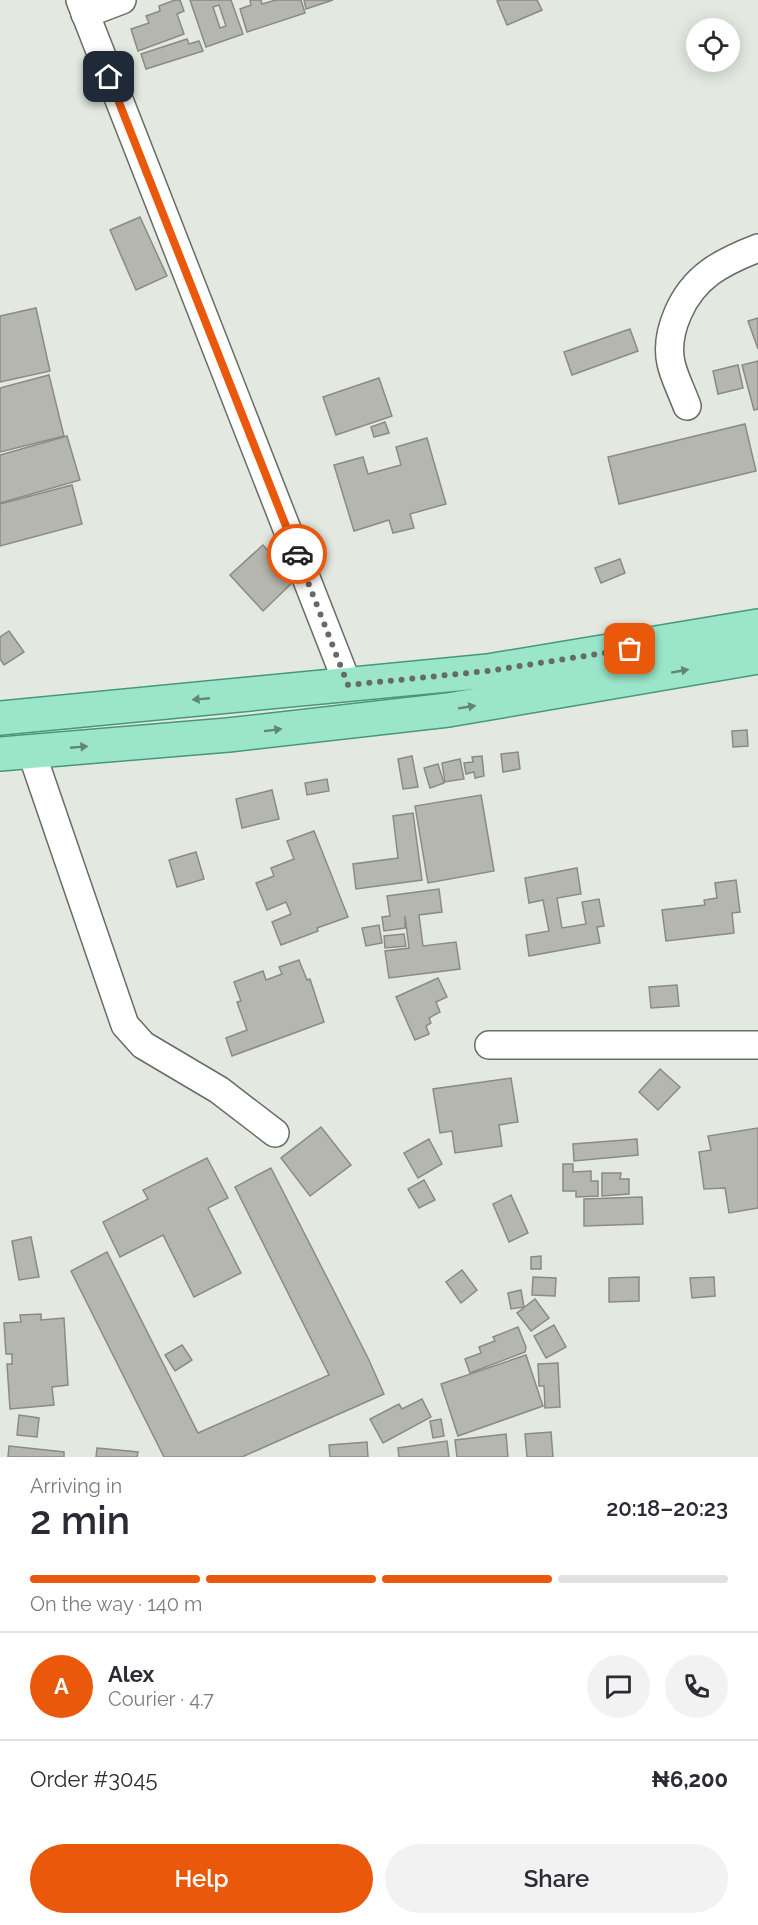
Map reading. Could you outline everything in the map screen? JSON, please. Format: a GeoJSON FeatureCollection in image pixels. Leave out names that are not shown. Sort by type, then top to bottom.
{"type":"FeatureCollection","features":[{"type":"Feature","properties":{"kind":"main road"},"geometry":{"type":"LineString","coordinates":[[0,718],[488,671],[701,638],[758,626]]}},
{"type":"Feature","properties":{"kind":"main road"},"geometry":{"type":"LineString","coordinates":[[15,752],[228,735],[448,710],[758,657]]}},
{"type":"Feature","properties":{"kind":"street"},"geometry":{"type":"LineString","coordinates":[[122,0],[82,7],[348,685]]}},
{"type":"Feature","properties":{"kind":"street"},"geometry":{"type":"LineString","coordinates":[[687,406],[670,362],[670,332],[686,295],[702,276],[726,260],[758,248]]}},
{"type":"Feature","properties":{"kind":"street"},"geometry":{"type":"LineString","coordinates":[[15,752],[125,1025],[143,1045],[219,1090],[275,1133]]}},
{"type":"Feature","properties":{"kind":"street"},"geometry":{"type":"LineString","coordinates":[[489,1045],[758,1045]]}},
{"type":"Feature","properties":{"kind":"building"},"geometry":{"type":"Polygon","coordinates":[[[180,0],[184,11],[177,14],[184,34],[138,51],[131,29],[149,23],[146,16],[160,11],[159,6],[180,0]]]}},
{"type":"Feature","properties":{"kind":"building"},"geometry":{"type":"Polygon","coordinates":[[[190,0],[231,0],[243,34],[206,47],[190,0]],[[219,5],[213,7],[220,28],[226,26],[219,5]]]}},
{"type":"Feature","properties":{"kind":"building"},"geometry":{"type":"Polygon","coordinates":[[[250,0],[261,0],[262,4],[276,0],[301,0],[305,13],[247,32],[240,9],[251,5],[250,0]]]}},
{"type":"Feature","properties":{"kind":"building"},"geometry":{"type":"Polygon","coordinates":[[[304,0],[333,0],[306,9],[304,0]]]}},
{"type":"Feature","properties":{"kind":"building"},"geometry":{"type":"Polygon","coordinates":[[[537,0],[542,10],[507,25],[497,1],[537,0]]]}},
{"type":"Feature","properties":{"kind":"building"},"geometry":{"type":"Polygon","coordinates":[[[187,39],[189,44],[199,41],[203,51],[146,69],[141,54],[187,39]]]}},
{"type":"Feature","properties":{"kind":"building"},"geometry":{"type":"Polygon","coordinates":[[[140,217],[167,276],[136,290],[110,230],[140,217]]]}},
{"type":"Feature","properties":{"kind":"building"},"geometry":{"type":"Polygon","coordinates":[[[36,308],[50,371],[0,382],[0,316],[36,308]]]}},
{"type":"Feature","properties":{"kind":"building"},"geometry":{"type":"Polygon","coordinates":[[[758,318],[758,349],[748,321],[758,318]]]}},
{"type":"Feature","properties":{"kind":"building"},"geometry":{"type":"Polygon","coordinates":[[[630,329],[638,351],[572,375],[564,352],[630,329]]]}},
{"type":"Feature","properties":{"kind":"building"},"geometry":{"type":"Polygon","coordinates":[[[758,361],[758,409],[754,410],[742,365],[758,361]]]}},
{"type":"Feature","properties":{"kind":"building"},"geometry":{"type":"Polygon","coordinates":[[[738,365],[743,388],[718,394],[713,371],[738,365]]]}},
{"type":"Feature","properties":{"kind":"building"},"geometry":{"type":"Polygon","coordinates":[[[49,375],[64,436],[0,452],[0,388],[49,375]]]}},
{"type":"Feature","properties":{"kind":"building"},"geometry":{"type":"Polygon","coordinates":[[[379,378],[392,416],[336,435],[323,397],[379,378]]]}},
{"type":"Feature","properties":{"kind":"building"},"geometry":{"type":"Polygon","coordinates":[[[385,422],[389,433],[374,437],[371,427],[385,422]]]}},
{"type":"Feature","properties":{"kind":"building"},"geometry":{"type":"Polygon","coordinates":[[[745,424],[756,471],[619,504],[608,457],[745,424]]]}},
{"type":"Feature","properties":{"kind":"building"},"geometry":{"type":"Polygon","coordinates":[[[67,436],[80,480],[0,503],[0,455],[67,436]]]}},
{"type":"Feature","properties":{"kind":"building"},"geometry":{"type":"Polygon","coordinates":[[[427,438],[446,504],[410,514],[414,528],[393,533],[389,520],[354,531],[334,465],[363,457],[368,474],[401,465],[396,447],[427,438]]]}},
{"type":"Feature","properties":{"kind":"building"},"geometry":{"type":"Polygon","coordinates":[[[72,485],[82,524],[0,546],[0,504],[72,485]]]}},
{"type":"Feature","properties":{"kind":"building"},"geometry":{"type":"Polygon","coordinates":[[[263,545],[295,580],[263,611],[230,575],[263,545]]]}},
{"type":"Feature","properties":{"kind":"building"},"geometry":{"type":"Polygon","coordinates":[[[620,559],[625,573],[601,583],[595,568],[620,559]]]}},
{"type":"Feature","properties":{"kind":"building"},"geometry":{"type":"Polygon","coordinates":[[[9,631],[24,652],[4,665],[0,659],[0,637],[9,631]]]}},
{"type":"Feature","properties":{"kind":"building"},"geometry":{"type":"Polygon","coordinates":[[[747,730],[748,746],[733,747],[732,731],[747,730]]]}},
{"type":"Feature","properties":{"kind":"building"},"geometry":{"type":"Polygon","coordinates":[[[518,752],[520,769],[503,772],[501,754],[518,752]]]}},
{"type":"Feature","properties":{"kind":"building"},"geometry":{"type":"Polygon","coordinates":[[[412,756],[418,787],[403,789],[398,759],[412,756]]]}},
{"type":"Feature","properties":{"kind":"building"},"geometry":{"type":"Polygon","coordinates":[[[482,756],[484,776],[475,778],[474,772],[466,774],[464,763],[473,762],[472,757],[482,756]]]}},
{"type":"Feature","properties":{"kind":"building"},"geometry":{"type":"Polygon","coordinates":[[[460,759],[464,779],[445,782],[442,763],[460,759]]]}},
{"type":"Feature","properties":{"kind":"building"},"geometry":{"type":"Polygon","coordinates":[[[438,764],[444,783],[430,788],[424,768],[438,764]]]}},
{"type":"Feature","properties":{"kind":"building"},"geometry":{"type":"Polygon","coordinates":[[[327,779],[329,791],[307,795],[305,783],[327,779]]]}},
{"type":"Feature","properties":{"kind":"building"},"geometry":{"type":"Polygon","coordinates":[[[272,790],[279,819],[242,828],[236,799],[272,790]]]}},
{"type":"Feature","properties":{"kind":"building"},"geometry":{"type":"Polygon","coordinates":[[[481,795],[494,871],[428,883],[415,806],[481,795]]]}},
{"type":"Feature","properties":{"kind":"building"},"geometry":{"type":"Polygon","coordinates":[[[413,813],[422,880],[356,889],[353,864],[398,858],[393,816],[413,813]]]}},
{"type":"Feature","properties":{"kind":"building"},"geometry":{"type":"Polygon","coordinates":[[[314,831],[348,917],[317,928],[318,931],[281,945],[272,922],[291,914],[286,902],[267,910],[256,883],[274,876],[271,868],[294,859],[287,841],[314,831]]]}},
{"type":"Feature","properties":{"kind":"building"},"geometry":{"type":"Polygon","coordinates":[[[196,852],[204,879],[177,887],[169,860],[196,852]]]}},
{"type":"Feature","properties":{"kind":"building"},"geometry":{"type":"Polygon","coordinates":[[[577,868],[581,894],[557,898],[562,928],[586,924],[582,902],[599,899],[604,926],[597,927],[600,943],[529,956],[526,935],[549,931],[543,900],[529,903],[525,878],[577,868]]]}},
{"type":"Feature","properties":{"kind":"building"},"geometry":{"type":"Polygon","coordinates":[[[736,880],[740,912],[732,913],[734,933],[666,941],[662,910],[705,905],[704,900],[717,898],[715,883],[736,880]]]}},
{"type":"Feature","properties":{"kind":"building"},"geometry":{"type":"Polygon","coordinates":[[[439,889],[442,912],[419,915],[423,946],[456,942],[460,969],[389,978],[385,951],[409,948],[405,916],[405,928],[384,931],[382,917],[390,916],[387,896],[439,889]]]}},
{"type":"Feature","properties":{"kind":"building"},"geometry":{"type":"Polygon","coordinates":[[[379,925],[382,943],[366,946],[362,928],[379,925]]]}},
{"type":"Feature","properties":{"kind":"building"},"geometry":{"type":"Polygon","coordinates":[[[404,934],[406,946],[385,948],[384,936],[404,934]]]}},
{"type":"Feature","properties":{"kind":"building"},"geometry":{"type":"Polygon","coordinates":[[[299,960],[307,980],[310,979],[324,1022],[232,1056],[226,1038],[247,1030],[237,1002],[241,1001],[234,982],[263,971],[266,980],[282,974],[279,967],[299,960]]]}},
{"type":"Feature","properties":{"kind":"building"},"geometry":{"type":"Polygon","coordinates":[[[438,978],[447,997],[436,1002],[440,1012],[429,1018],[431,1023],[426,1026],[429,1034],[415,1040],[396,997],[438,978]]]}},
{"type":"Feature","properties":{"kind":"building"},"geometry":{"type":"Polygon","coordinates":[[[677,985],[679,1006],[651,1008],[649,987],[677,985]]]}},
{"type":"Feature","properties":{"kind":"building"},"geometry":{"type":"Polygon","coordinates":[[[660,1069],[680,1087],[658,1110],[639,1092],[660,1069]]]}},
{"type":"Feature","properties":{"kind":"building"},"geometry":{"type":"Polygon","coordinates":[[[511,1078],[518,1122],[499,1125],[502,1146],[455,1153],[452,1131],[440,1133],[433,1089],[511,1078]]]}},
{"type":"Feature","properties":{"kind":"building"},"geometry":{"type":"Polygon","coordinates":[[[321,1127],[351,1165],[310,1196],[281,1158],[321,1127]]]}},
{"type":"Feature","properties":{"kind":"building"},"geometry":{"type":"Polygon","coordinates":[[[758,1128],[758,1208],[729,1213],[725,1188],[704,1189],[699,1152],[711,1150],[708,1136],[758,1128]]]}},
{"type":"Feature","properties":{"kind":"building"},"geometry":{"type":"Polygon","coordinates":[[[429,1139],[442,1164],[418,1178],[404,1153],[429,1139]]]}},
{"type":"Feature","properties":{"kind":"building"},"geometry":{"type":"Polygon","coordinates":[[[637,1139],[638,1155],[574,1161],[573,1144],[637,1139]]]}},
{"type":"Feature","properties":{"kind":"building"},"geometry":{"type":"Polygon","coordinates":[[[207,1158],[228,1198],[208,1208],[241,1273],[194,1297],[163,1235],[120,1257],[103,1222],[148,1199],[143,1190],[207,1158]]]}},
{"type":"Feature","properties":{"kind":"building"},"geometry":{"type":"Polygon","coordinates":[[[563,1164],[573,1164],[573,1172],[591,1171],[591,1181],[598,1181],[598,1196],[576,1197],[576,1191],[563,1191],[563,1164]]]}},
{"type":"Feature","properties":{"kind":"building"},"geometry":{"type":"Polygon","coordinates":[[[271,1168],[384,1394],[242,1457],[164,1457],[71,1271],[107,1252],[198,1433],[329,1375],[235,1187],[271,1168]]]}},
{"type":"Feature","properties":{"kind":"building"},"geometry":{"type":"Polygon","coordinates":[[[602,1173],[621,1173],[620,1179],[629,1179],[629,1194],[602,1196],[602,1173]]]}},
{"type":"Feature","properties":{"kind":"building"},"geometry":{"type":"Polygon","coordinates":[[[424,1180],[435,1200],[419,1208],[408,1189],[424,1180]]]}},
{"type":"Feature","properties":{"kind":"building"},"geometry":{"type":"Polygon","coordinates":[[[511,1195],[528,1233],[509,1242],[493,1204],[511,1195]]]}},
{"type":"Feature","properties":{"kind":"building"},"geometry":{"type":"Polygon","coordinates":[[[642,1197],[643,1224],[584,1226],[584,1199],[642,1197]]]}},
{"type":"Feature","properties":{"kind":"building"},"geometry":{"type":"Polygon","coordinates":[[[31,1237],[39,1277],[19,1280],[12,1241],[31,1237]]]}},
{"type":"Feature","properties":{"kind":"building"},"geometry":{"type":"Polygon","coordinates":[[[541,1256],[541,1269],[531,1269],[531,1257],[541,1256]]]}},
{"type":"Feature","properties":{"kind":"building"},"geometry":{"type":"Polygon","coordinates":[[[462,1270],[477,1290],[461,1303],[446,1282],[462,1270]]]}},
{"type":"Feature","properties":{"kind":"building"},"geometry":{"type":"Polygon","coordinates":[[[533,1277],[556,1278],[555,1296],[532,1295],[533,1277]]]}},
{"type":"Feature","properties":{"kind":"building"},"geometry":{"type":"Polygon","coordinates":[[[639,1277],[639,1301],[609,1302],[609,1278],[639,1277]]]}},
{"type":"Feature","properties":{"kind":"building"},"geometry":{"type":"Polygon","coordinates":[[[714,1277],[715,1296],[692,1298],[690,1278],[714,1277]]]}},
{"type":"Feature","properties":{"kind":"building"},"geometry":{"type":"Polygon","coordinates":[[[521,1290],[524,1307],[511,1309],[508,1293],[521,1290]]]}},
{"type":"Feature","properties":{"kind":"building"},"geometry":{"type":"Polygon","coordinates":[[[535,1299],[549,1318],[531,1331],[517,1313],[535,1299]]]}},
{"type":"Feature","properties":{"kind":"building"},"geometry":{"type":"Polygon","coordinates":[[[41,1314],[41,1320],[64,1318],[68,1385],[52,1387],[54,1405],[10,1409],[7,1364],[12,1364],[12,1354],[6,1354],[4,1323],[21,1322],[20,1315],[41,1314]]]}},
{"type":"Feature","properties":{"kind":"building"},"geometry":{"type":"Polygon","coordinates":[[[554,1325],[566,1347],[546,1358],[534,1336],[554,1325]]]}},
{"type":"Feature","properties":{"kind":"building"},"geometry":{"type":"Polygon","coordinates":[[[518,1327],[526,1347],[525,1352],[470,1373],[465,1359],[481,1353],[479,1347],[495,1341],[493,1337],[518,1327]]]}},
{"type":"Feature","properties":{"kind":"building"},"geometry":{"type":"Polygon","coordinates":[[[182,1345],[192,1360],[175,1371],[165,1355],[182,1345]]]}},
{"type":"Feature","properties":{"kind":"building"},"geometry":{"type":"Polygon","coordinates":[[[526,1355],[543,1406],[458,1436],[441,1384],[526,1355]]]}},
{"type":"Feature","properties":{"kind":"building"},"geometry":{"type":"Polygon","coordinates":[[[558,1363],[560,1407],[545,1408],[544,1386],[539,1386],[538,1364],[558,1363]]]}},
{"type":"Feature","properties":{"kind":"building"},"geometry":{"type":"Polygon","coordinates":[[[422,1399],[431,1417],[383,1443],[370,1419],[399,1404],[402,1409],[422,1399]]]}},
{"type":"Feature","properties":{"kind":"building"},"geometry":{"type":"Polygon","coordinates":[[[19,1415],[39,1418],[37,1437],[17,1435],[19,1415]]]}},
{"type":"Feature","properties":{"kind":"building"},"geometry":{"type":"Polygon","coordinates":[[[441,1419],[444,1436],[433,1438],[430,1421],[441,1419]]]}},
{"type":"Feature","properties":{"kind":"building"},"geometry":{"type":"Polygon","coordinates":[[[551,1432],[553,1457],[527,1457],[525,1434],[551,1432]]]}},
{"type":"Feature","properties":{"kind":"building"},"geometry":{"type":"Polygon","coordinates":[[[506,1434],[508,1457],[457,1457],[455,1440],[506,1434]]]}},
{"type":"Feature","properties":{"kind":"building"},"geometry":{"type":"Polygon","coordinates":[[[447,1441],[449,1457],[399,1457],[398,1448],[447,1441]]]}},
{"type":"Feature","properties":{"kind":"building"},"geometry":{"type":"Polygon","coordinates":[[[367,1442],[368,1457],[330,1457],[329,1445],[367,1442]]]}},
{"type":"Feature","properties":{"kind":"building"},"geometry":{"type":"Polygon","coordinates":[[[9,1446],[64,1452],[64,1457],[8,1457],[9,1446]]]}},
{"type":"Feature","properties":{"kind":"building"},"geometry":{"type":"Polygon","coordinates":[[[97,1448],[138,1452],[137,1457],[96,1457],[97,1448]]]}},
{"type":"Feature","properties":{"kind":"way so far"},"geometry":{"type":"LineString","coordinates":[[297,554],[348,685],[488,671],[630,649]]}},
{"type":"Feature","properties":{"kind":"route"},"geometry":{"type":"LineString","coordinates":[[109,77],[297,554]]}}]}
